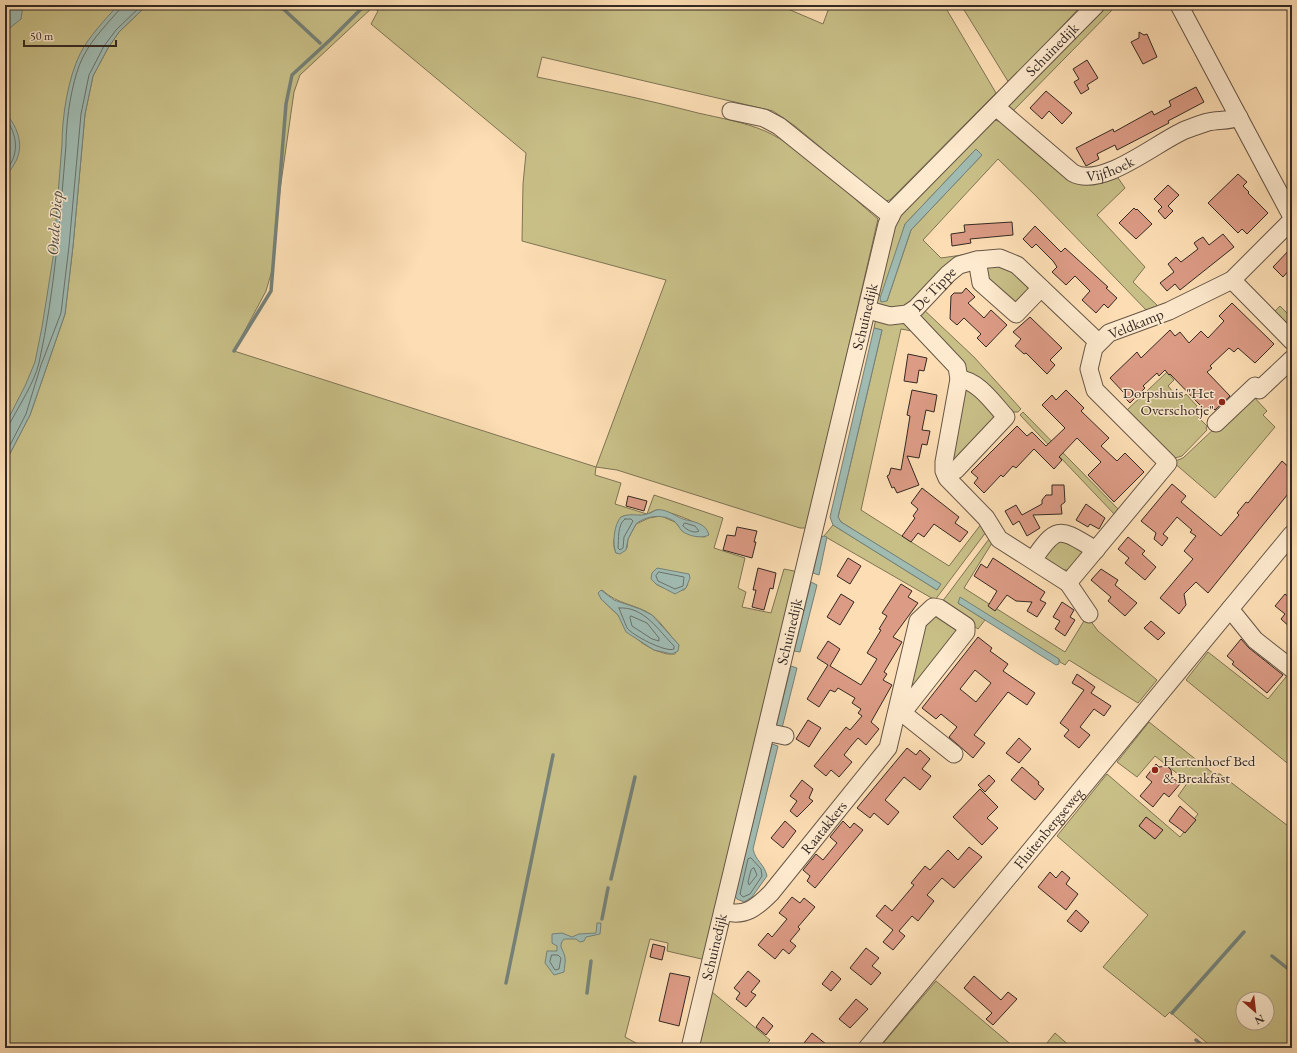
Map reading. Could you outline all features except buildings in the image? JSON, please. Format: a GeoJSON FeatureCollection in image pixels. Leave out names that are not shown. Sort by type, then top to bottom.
{"type":"FeatureCollection","features":[{"type":"Feature","properties":{"kind":"street","name":"Schuinedijk"},"geometry":{"type":"LineString","coordinates":[[690,1048],[868,310],[887,224],[891,216],[1096,5]]}},
{"type":"Feature","properties":{"kind":"street"},"geometry":{"type":"LineString","coordinates":[[1179,5],[1292,217]]}},
{"type":"Feature","properties":{"kind":"street","name":"Vijfhoek"},"geometry":{"type":"LineString","coordinates":[[996,107],[1073,173],[1085,177],[1100,175],[1113,170],[1183,131],[1207,122],[1239,117]]}},
{"type":"Feature","properties":{"kind":"street"},"geometry":{"type":"LineString","coordinates":[[732,111],[764,118],[779,126],[891,216]]}},
{"type":"Feature","properties":{"kind":"street","name":"Veldkamp"},"geometry":{"type":"LineString","coordinates":[[1068,583],[1168,463],[1095,390],[1091,383],[1088,369],[1091,354],[1098,342],[1109,333],[1169,311],[1232,280],[1292,220]]}},
{"type":"Feature","properties":{"kind":"street","name":"De Tippe"},"geometry":{"type":"LineString","coordinates":[[868,310],[890,316],[907,314],[916,308],[954,269],[964,263],[1000,258],[1012,261],[1098,342]]}},
{"type":"Feature","properties":{"kind":"street","name":"De Tippe"},"geometry":{"type":"LineString","coordinates":[[977,260],[981,283],[1016,314],[1041,288]]}},
{"type":"Feature","properties":{"kind":"street"},"geometry":{"type":"LineString","coordinates":[[1232,280],[1292,341]]}},
{"type":"Feature","properties":{"kind":"street"},"geometry":{"type":"LineString","coordinates":[[907,314],[957,367],[959,379],[944,462],[946,475],[986,518],[999,539],[1068,583],[1089,614]]}},
{"type":"Feature","properties":{"kind":"street"},"geometry":{"type":"LineString","coordinates":[[1216,423],[1255,386],[1259,390],[1292,359]]}},
{"type":"Feature","properties":{"kind":"street"},"geometry":{"type":"LineString","coordinates":[[946,475],[956,470],[1006,417],[975,384],[966,379],[959,379]]}},
{"type":"Feature","properties":{"kind":"street"},"geometry":{"type":"LineString","coordinates":[[1033,560],[1047,540],[1059,533],[1066,533],[1096,550]]}},
{"type":"Feature","properties":{"kind":"street","name":"Fluitenbergseweg"},"geometry":{"type":"LineString","coordinates":[[867,1048],[1292,534]]}},
{"type":"Feature","properties":{"kind":"street","name":"Raatakkers"},"geometry":{"type":"LineString","coordinates":[[723,911],[740,914],[748,912],[759,905],[771,893],[888,748],[900,710],[918,621],[933,607],[939,608],[966,626],[966,632],[907,708],[900,710]]}},
{"type":"Feature","properties":{"kind":"street"},"geometry":{"type":"LineString","coordinates":[[1230,609],[1255,640],[1292,669]]}},
{"type":"Feature","properties":{"kind":"street"},"geometry":{"type":"LineString","coordinates":[[900,710],[954,754]]}},
{"type":"Feature","properties":{"kind":"street"},"geometry":{"type":"LineString","coordinates":[[766,732],[785,736]]}},
{"type":"Feature","properties":{"kind":"shaded area"},"geometry":{"type":"Polygon","coordinates":[[[5,5],[134,5],[92,55],[56,308],[5,451],[5,5]]]}},
{"type":"Feature","properties":{"kind":"shaded area"},"geometry":{"type":"Polygon","coordinates":[[[147,5],[789,5],[788,9],[823,24],[830,5],[944,5],[996,93],[890,200],[885,201],[795,126],[773,111],[542,57],[537,77],[732,120],[765,131],[780,139],[810,160],[878,219],[807,528],[800,528],[617,470],[596,467],[595,475],[621,483],[615,504],[647,514],[654,495],[723,518],[714,548],[745,558],[738,588],[746,592],[742,607],[771,613],[784,569],[794,571],[799,576],[706,960],[667,951],[668,943],[650,939],[625,1037],[645,1048],[5,1048],[5,463],[30,415],[65,314],[85,114],[93,76],[108,48],[119,32],[147,5]],[[373,7],[300,75],[294,92],[280,190],[273,267],[266,291],[234,351],[596,467],[666,280],[522,241],[523,184],[526,153],[371,24],[378,11],[373,7]],[[656,510],[643,516],[623,516],[614,539],[614,548],[616,553],[627,548],[628,539],[636,524],[649,518],[661,516],[675,522],[683,531],[705,537],[706,529],[674,514],[656,510]],[[653,581],[656,584],[667,588],[684,590],[688,584],[653,581]],[[602,590],[601,599],[618,615],[635,637],[642,643],[654,650],[667,654],[675,654],[679,645],[652,615],[646,611],[614,599],[602,590]]]}},
{"type":"Feature","properties":{"kind":"shaded area"},"geometry":{"type":"Polygon","coordinates":[[[961,5],[1082,5],[1009,83],[961,5]]]}},
{"type":"Feature","properties":{"kind":"shaded area"},"geometry":{"type":"Polygon","coordinates":[[[1102,5],[1117,5],[1010,114],[1008,106],[1102,5]]]}},
{"type":"Feature","properties":{"kind":"shaded area"},"geometry":{"type":"Polygon","coordinates":[[[994,120],[1003,122],[1071,177],[1116,175],[1125,188],[1097,215],[1145,267],[1133,282],[1161,309],[1149,313],[1036,196],[998,159],[923,240],[941,258],[962,255],[963,260],[911,307],[898,312],[876,304],[894,219],[994,120]],[[976,149],[905,224],[887,301],[911,230],[982,155],[976,149]]]}},
{"type":"Feature","properties":{"kind":"shaded area"},"geometry":{"type":"Polygon","coordinates":[[[999,261],[1032,284],[1018,305],[986,281],[983,270],[999,261]]]}},
{"type":"Feature","properties":{"kind":"shaded area"},"geometry":{"type":"Polygon","coordinates":[[[1280,306],[1292,318],[1292,334],[1289,331],[1289,326],[1275,311],[1280,306]]]}},
{"type":"Feature","properties":{"kind":"shaded area"},"geometry":{"type":"Polygon","coordinates":[[[922,308],[974,357],[1021,409],[1018,412],[1012,412],[972,378],[920,324],[919,310],[922,308]]]}},
{"type":"Feature","properties":{"kind":"shaded area"},"geometry":{"type":"Polygon","coordinates":[[[876,318],[905,324],[912,331],[901,329],[861,510],[949,566],[982,523],[986,532],[935,600],[824,536],[833,525],[937,590],[940,584],[841,522],[838,517],[882,330],[874,328],[876,318]]]}},
{"type":"Feature","properties":{"kind":"shaded area"},"geometry":{"type":"Polygon","coordinates":[[[1167,372],[1174,380],[1168,386],[1180,400],[1186,394],[1197,406],[1192,411],[1207,426],[1207,430],[1182,456],[1175,458],[1127,410],[1167,372]]]}},
{"type":"Feature","properties":{"kind":"shaded area"},"geometry":{"type":"Polygon","coordinates":[[[964,386],[998,414],[956,464],[948,457],[964,386]]]}},
{"type":"Feature","properties":{"kind":"shaded area"},"geometry":{"type":"Polygon","coordinates":[[[1251,394],[1267,411],[1263,415],[1275,427],[1215,498],[1173,462],[1183,458],[1251,394]]]}},
{"type":"Feature","properties":{"kind":"shaded area"},"geometry":{"type":"Polygon","coordinates":[[[1023,412],[1121,512],[1117,517],[1020,415],[1023,412]]]}},
{"type":"Feature","properties":{"kind":"shaded area"},"geometry":{"type":"Polygon","coordinates":[[[989,539],[992,543],[964,588],[1065,652],[1087,616],[1098,631],[1157,680],[1138,703],[1069,660],[1065,665],[1060,662],[1059,659],[958,603],[985,620],[978,629],[943,606],[942,602],[989,539]]]}},
{"type":"Feature","properties":{"kind":"shaded area"},"geometry":{"type":"Polygon","coordinates":[[[1052,539],[1086,548],[1071,570],[1056,570],[1041,555],[1052,539]]]}},
{"type":"Feature","properties":{"kind":"shaded area"},"geometry":{"type":"Polygon","coordinates":[[[935,612],[960,629],[909,698],[921,624],[935,612]]]}},
{"type":"Feature","properties":{"kind":"shaded area"},"geometry":{"type":"Polygon","coordinates":[[[1208,652],[1268,699],[1290,672],[1292,674],[1292,767],[1186,680],[1208,652]]]}},
{"type":"Feature","properties":{"kind":"shaded area"},"geometry":{"type":"Polygon","coordinates":[[[1149,722],[1214,774],[1220,774],[1292,829],[1292,1048],[1213,1048],[1170,1012],[1165,1017],[1103,967],[1148,915],[1057,836],[1107,774],[1180,837],[1198,814],[1178,796],[1188,782],[1155,756],[1137,777],[1117,762],[1149,722]],[[1146,817],[1139,826],[1155,839],[1162,830],[1146,817]]]}},
{"type":"Feature","properties":{"kind":"shaded area"},"geometry":{"type":"Polygon","coordinates":[[[936,981],[1015,1048],[879,1048],[936,981]]]}},
{"type":"Feature","properties":{"kind":"shaded area"},"geometry":{"type":"Polygon","coordinates":[[[712,992],[770,1040],[763,1048],[693,1048],[712,992]]]}},
{"type":"Feature","properties":{"kind":"shaded area"},"geometry":{"type":"Polygon","coordinates":[[[1055,1033],[1072,1048],[1043,1048],[1055,1033]]]}},
{"type":"Feature","properties":{"kind":"water"},"geometry":{"type":"Polygon","coordinates":[[[6,5],[23,5],[21,19],[5,32],[6,5]]]}},
{"type":"Feature","properties":{"kind":"water"},"geometry":{"type":"Polygon","coordinates":[[[118,5],[147,5],[119,32],[108,48],[93,76],[85,114],[65,314],[30,415],[5,463],[5,425],[25,386],[35,362],[42,327],[53,258],[66,98],[72,74],[80,54],[98,28],[118,5]]]}},
{"type":"Feature","properties":{"kind":"water"},"geometry":{"type":"Polygon","coordinates":[[[5,112],[16,128],[20,144],[16,160],[12,168],[5,176],[5,112]]]}},
{"type":"Feature","properties":{"kind":"water"},"geometry":{"type":"Polygon","coordinates":[[[976,149],[982,155],[911,230],[887,301],[881,302],[880,298],[905,224],[976,149]]]}},
{"type":"Feature","properties":{"kind":"water"},"geometry":{"type":"Polygon","coordinates":[[[874,328],[882,330],[838,517],[841,522],[941,584],[937,590],[833,525],[830,517],[874,328]]]}},
{"type":"Feature","properties":{"kind":"water"},"geometry":{"type":"Polygon","coordinates":[[[656,510],[666,511],[683,519],[698,523],[705,527],[709,535],[703,537],[691,536],[682,531],[675,522],[670,519],[655,516],[640,521],[636,524],[628,539],[626,550],[620,554],[616,553],[614,534],[621,517],[626,515],[646,514],[656,510]]]}},
{"type":"Feature","properties":{"kind":"water"},"geometry":{"type":"Polygon","coordinates":[[[821,537],[827,537],[819,575],[813,573],[821,537]]]}},
{"type":"Feature","properties":{"kind":"water"},"geometry":{"type":"Polygon","coordinates":[[[657,568],[689,574],[690,578],[686,588],[675,594],[656,584],[651,579],[652,573],[657,568]]]}},
{"type":"Feature","properties":{"kind":"water"},"geometry":{"type":"Polygon","coordinates":[[[811,582],[817,585],[800,652],[794,651],[811,582]]]}},
{"type":"Feature","properties":{"kind":"water"},"geometry":{"type":"Polygon","coordinates":[[[601,590],[614,600],[652,615],[679,645],[678,651],[672,654],[654,650],[626,632],[618,615],[601,599],[598,593],[601,590]]]}},
{"type":"Feature","properties":{"kind":"water"},"geometry":{"type":"Polygon","coordinates":[[[960,597],[1059,659],[1059,664],[1056,665],[958,603],[960,597]]]}},
{"type":"Feature","properties":{"kind":"water"},"geometry":{"type":"Polygon","coordinates":[[[791,666],[797,668],[781,732],[775,731],[791,666]]]}},
{"type":"Feature","properties":{"kind":"water"},"geometry":{"type":"Polygon","coordinates":[[[772,744],[778,746],[753,849],[767,876],[752,897],[744,902],[737,899],[735,896],[772,744]]]}},
{"type":"Feature","properties":{"kind":"water"},"geometry":{"type":"Polygon","coordinates":[[[597,923],[601,923],[600,934],[586,937],[584,941],[580,942],[576,939],[564,939],[561,946],[565,959],[564,972],[554,975],[545,963],[547,951],[557,951],[557,946],[552,943],[552,934],[562,933],[572,937],[579,934],[596,933],[597,923]]]}},
{"type":"Feature","properties":{"kind":"waterway"},"geometry":{"type":"LineString","coordinates":[[279,5],[320,43]]}},
{"type":"Feature","properties":{"kind":"waterway"},"geometry":{"type":"LineString","coordinates":[[234,351],[271,291],[286,104],[292,75],[361,9]]}},
{"type":"Feature","properties":{"kind":"waterway"},"geometry":{"type":"LineString","coordinates":[[506,983],[553,755]]}},
{"type":"Feature","properties":{"kind":"waterway"},"geometry":{"type":"LineString","coordinates":[[611,879],[635,777]]}},
{"type":"Feature","properties":{"kind":"waterway"},"geometry":{"type":"LineString","coordinates":[[602,919],[608,888]]}},
{"type":"Feature","properties":{"kind":"waterway"},"geometry":{"type":"LineString","coordinates":[[1172,1013],[1244,932]]}},
{"type":"Feature","properties":{"kind":"waterway"},"geometry":{"type":"LineString","coordinates":[[1272,956],[1292,972]]}},
{"type":"Feature","properties":{"kind":"waterway"},"geometry":{"type":"LineString","coordinates":[[587,993],[591,961]]}},
{"type":"Feature","properties":{"kind":"waterway"},"geometry":{"type":"LineString","coordinates":[[1196,1040],[1206,1048]]}},
{"type":"Feature","properties":{"kind":"place","name":"Dorpshuis \"Het Overschotje\""},"geometry":{"type":"Point","coordinates":[1222,402]}},
{"type":"Feature","properties":{"kind":"place","name":"Hertenhoef Bed & Breakfast"},"geometry":{"type":"Point","coordinates":[1155,770]}},
{"type":"Feature","properties":{"kind":"water label","name":"Oude Diep"},"geometry":{"type":"Point","coordinates":[54,223]}}]}
